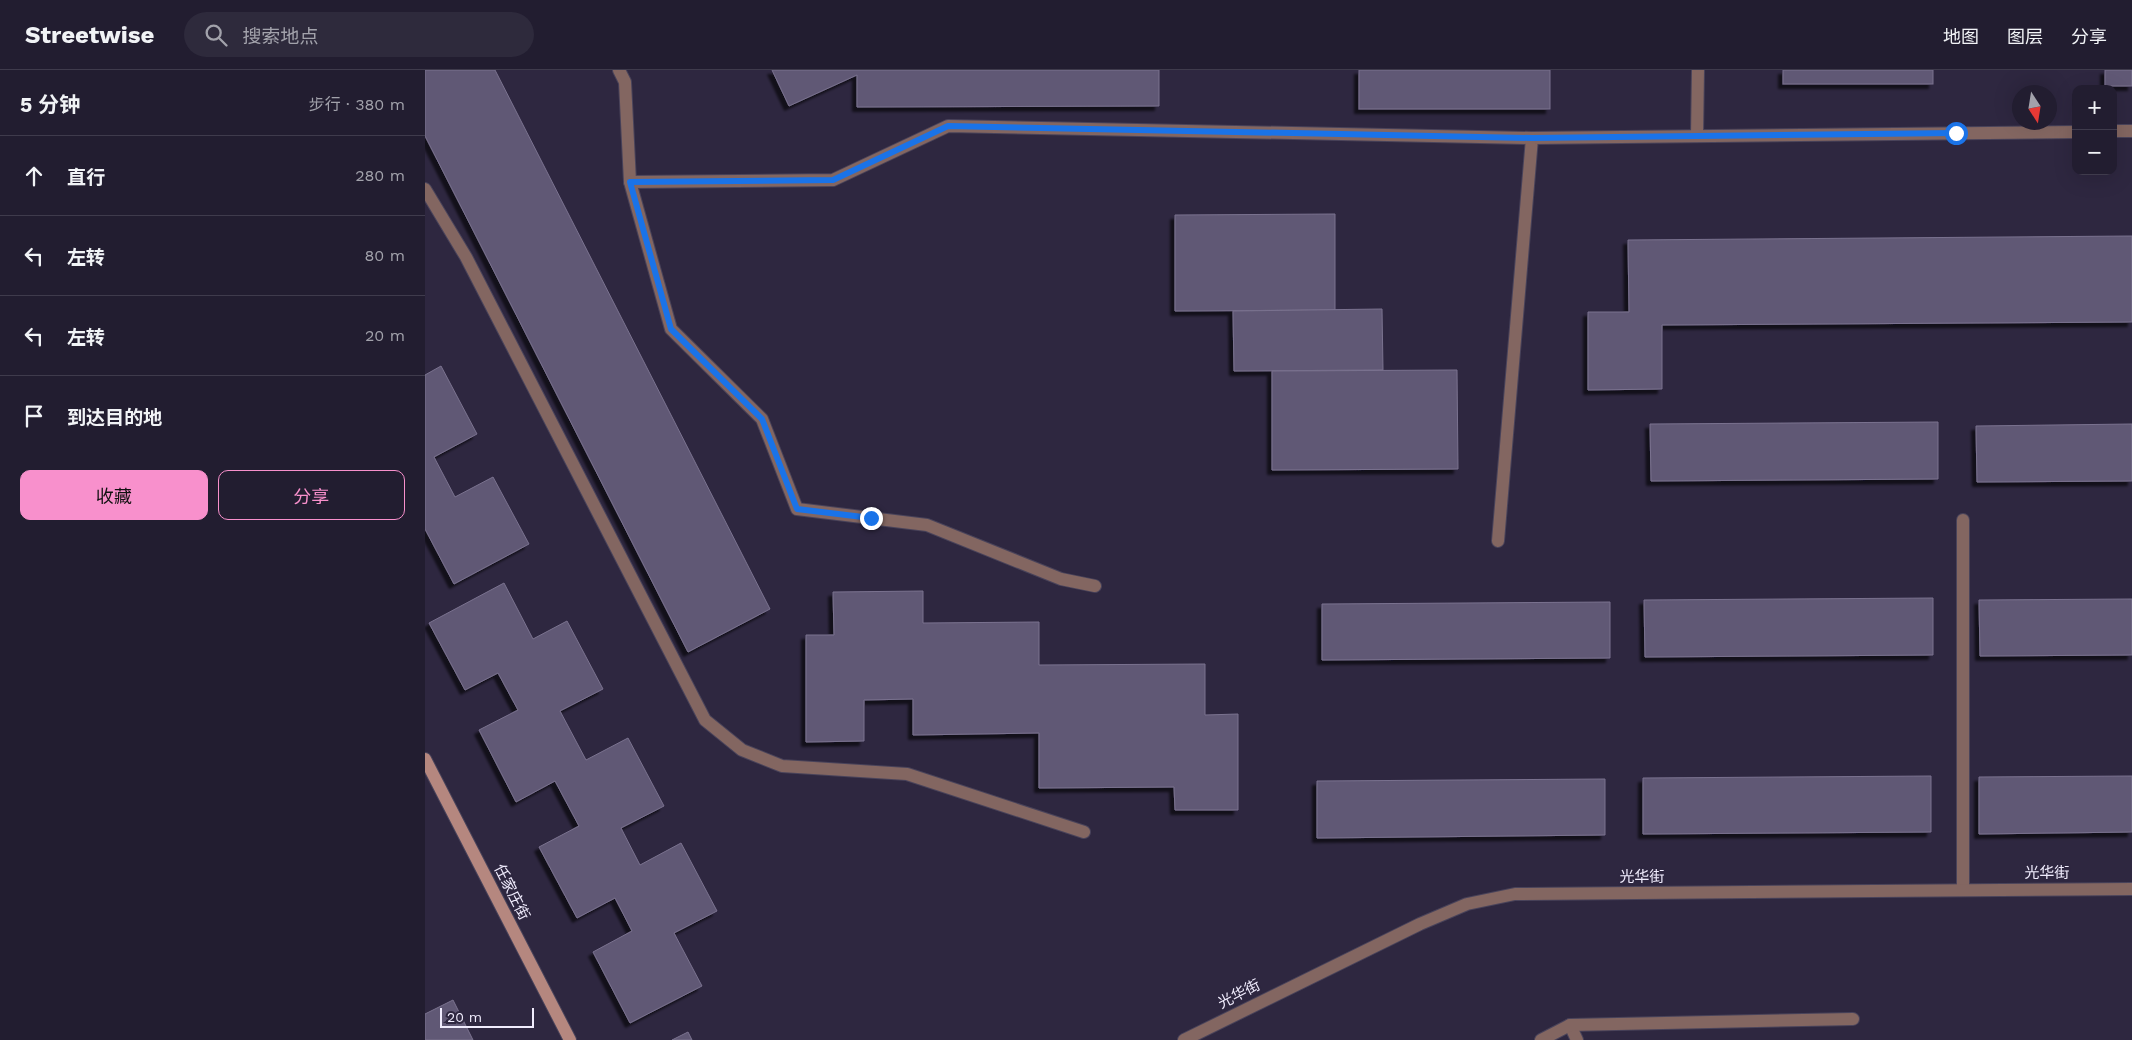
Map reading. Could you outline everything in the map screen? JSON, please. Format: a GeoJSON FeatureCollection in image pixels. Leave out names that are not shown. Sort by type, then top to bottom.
{"type":"FeatureCollection","features":[{"type":"Feature","properties":{"kind":"street"},"geometry":{"type":"LineString","coordinates":[[619,70],[625,82],[630,182],[671,329],[762,419],[797,509],[927,525],[1061,579],[1095,586]]}},
{"type":"Feature","properties":{"kind":"street"},"geometry":{"type":"LineString","coordinates":[[1697,136],[1698,70]]}},
{"type":"Feature","properties":{"kind":"street"},"geometry":{"type":"LineString","coordinates":[[630,182],[833,180],[948,126],[1532,138],[2072,132]]}},
{"type":"Feature","properties":{"kind":"street"},"geometry":{"type":"LineString","coordinates":[[2117,131],[2132,131]]}},
{"type":"Feature","properties":{"kind":"street"},"geometry":{"type":"LineString","coordinates":[[1498,541],[1532,138]]}},
{"type":"Feature","properties":{"kind":"street"},"geometry":{"type":"LineString","coordinates":[[425,189],[466,257],[705,720],[742,750],[782,766],[907,774],[1084,832]]}},
{"type":"Feature","properties":{"kind":"street"},"geometry":{"type":"LineString","coordinates":[[1963,520],[1963,890]]}},
{"type":"Feature","properties":{"kind":"street","name":"任家庄街"},"geometry":{"type":"LineString","coordinates":[[425,759],[570,1040]]}},
{"type":"Feature","properties":{"kind":"street","name":"光华街"},"geometry":{"type":"LineString","coordinates":[[1183,1040],[1419,924],[1467,904],[1515,894],[2132,889]]}},
{"type":"Feature","properties":{"kind":"street"},"geometry":{"type":"LineString","coordinates":[[1541,1040],[1570,1025],[1853,1019]]}},
{"type":"Feature","properties":{"kind":"street"},"geometry":{"type":"LineString","coordinates":[[1570,1025],[1577,1040]]}},
{"type":"Feature","properties":{"kind":"building"},"geometry":{"type":"Polygon","coordinates":[[[425,70],[495,70],[770,609],[688,652],[425,136],[425,70]]]}},
{"type":"Feature","properties":{"kind":"building"},"geometry":{"type":"Polygon","coordinates":[[[772,70],[1159,70],[1159,106],[857,107],[857,75],[789,106],[772,70]]]}},
{"type":"Feature","properties":{"kind":"building"},"geometry":{"type":"Polygon","coordinates":[[[1359,70],[1550,70],[1550,109],[1359,109],[1359,70]]]}},
{"type":"Feature","properties":{"kind":"building"},"geometry":{"type":"Polygon","coordinates":[[[1783,70],[1933,70],[1933,84],[1783,84],[1783,70]]]}},
{"type":"Feature","properties":{"kind":"building"},"geometry":{"type":"Polygon","coordinates":[[[2105,70],[2132,70],[2132,86],[2105,85],[2105,70]]]}},
{"type":"Feature","properties":{"kind":"building"},"geometry":{"type":"Polygon","coordinates":[[[1335,214],[1335,310],[1175,311],[1175,215],[1335,214]]]}},
{"type":"Feature","properties":{"kind":"building"},"geometry":{"type":"Polygon","coordinates":[[[2132,236],[2132,322],[1662,325],[1662,389],[1588,390],[1588,312],[1629,312],[1628,240],[2132,236]]]}},
{"type":"Feature","properties":{"kind":"building"},"geometry":{"type":"Polygon","coordinates":[[[1382,309],[1383,370],[1234,371],[1233,311],[1382,309]]]}},
{"type":"Feature","properties":{"kind":"building"},"geometry":{"type":"Polygon","coordinates":[[[441,366],[477,434],[434,457],[455,497],[493,477],[529,544],[454,584],[425,529],[425,375],[441,366]]]}},
{"type":"Feature","properties":{"kind":"building"},"geometry":{"type":"Polygon","coordinates":[[[1457,370],[1458,469],[1272,470],[1272,371],[1457,370]]]}},
{"type":"Feature","properties":{"kind":"building"},"geometry":{"type":"Polygon","coordinates":[[[1938,422],[1938,479],[1651,481],[1650,424],[1938,422]]]}},
{"type":"Feature","properties":{"kind":"building"},"geometry":{"type":"Polygon","coordinates":[[[2132,424],[2132,481],[1977,482],[1976,426],[2132,424]]]}},
{"type":"Feature","properties":{"kind":"building"},"geometry":{"type":"Polygon","coordinates":[[[504,583],[533,639],[567,621],[603,689],[560,711],[586,760],[628,738],[664,806],[621,828],[640,865],[681,843],[717,911],[674,933],[702,986],[630,1023],[593,952],[632,931],[615,898],[577,918],[539,847],[579,826],[555,781],[516,802],[479,730],[518,710],[498,673],[465,690],[429,623],[504,583]]]}},
{"type":"Feature","properties":{"kind":"building"},"geometry":{"type":"Polygon","coordinates":[[[923,591],[923,623],[1039,622],[1039,665],[1205,664],[1205,715],[1238,714],[1238,810],[1175,810],[1174,787],[1039,788],[1039,733],[913,735],[913,699],[864,700],[864,741],[806,742],[806,635],[834,635],[833,592],[923,591]]]}},
{"type":"Feature","properties":{"kind":"building"},"geometry":{"type":"Polygon","coordinates":[[[1933,598],[1933,655],[1645,657],[1644,600],[1933,598]]]}},
{"type":"Feature","properties":{"kind":"building"},"geometry":{"type":"Polygon","coordinates":[[[2132,599],[2132,655],[1980,656],[1979,600],[2132,599]]]}},
{"type":"Feature","properties":{"kind":"building"},"geometry":{"type":"Polygon","coordinates":[[[1610,602],[1610,658],[1322,660],[1322,604],[1610,602]]]}},
{"type":"Feature","properties":{"kind":"building"},"geometry":{"type":"Polygon","coordinates":[[[1931,776],[1931,832],[1643,834],[1643,778],[1931,776]]]}},
{"type":"Feature","properties":{"kind":"building"},"geometry":{"type":"Polygon","coordinates":[[[2132,776],[2132,832],[1979,834],[1979,777],[2132,776]]]}},
{"type":"Feature","properties":{"kind":"building"},"geometry":{"type":"Polygon","coordinates":[[[1605,779],[1605,835],[1317,838],[1317,781],[1605,779]]]}},
{"type":"Feature","properties":{"kind":"building"},"geometry":{"type":"Polygon","coordinates":[[[453,1000],[473,1040],[425,1040],[425,1014],[453,1000]]]}},
{"type":"Feature","properties":{"kind":"building"},"geometry":{"type":"Polygon","coordinates":[[[688,1032],[692,1040],[672,1040],[688,1032]]]}},
{"type":"Feature","properties":{"kind":"route"},"geometry":{"type":"LineString","coordinates":[[871,518],[797,509],[762,419],[671,329],[630,182],[833,180],[948,126],[1532,138],[1956,133]]}}]}
